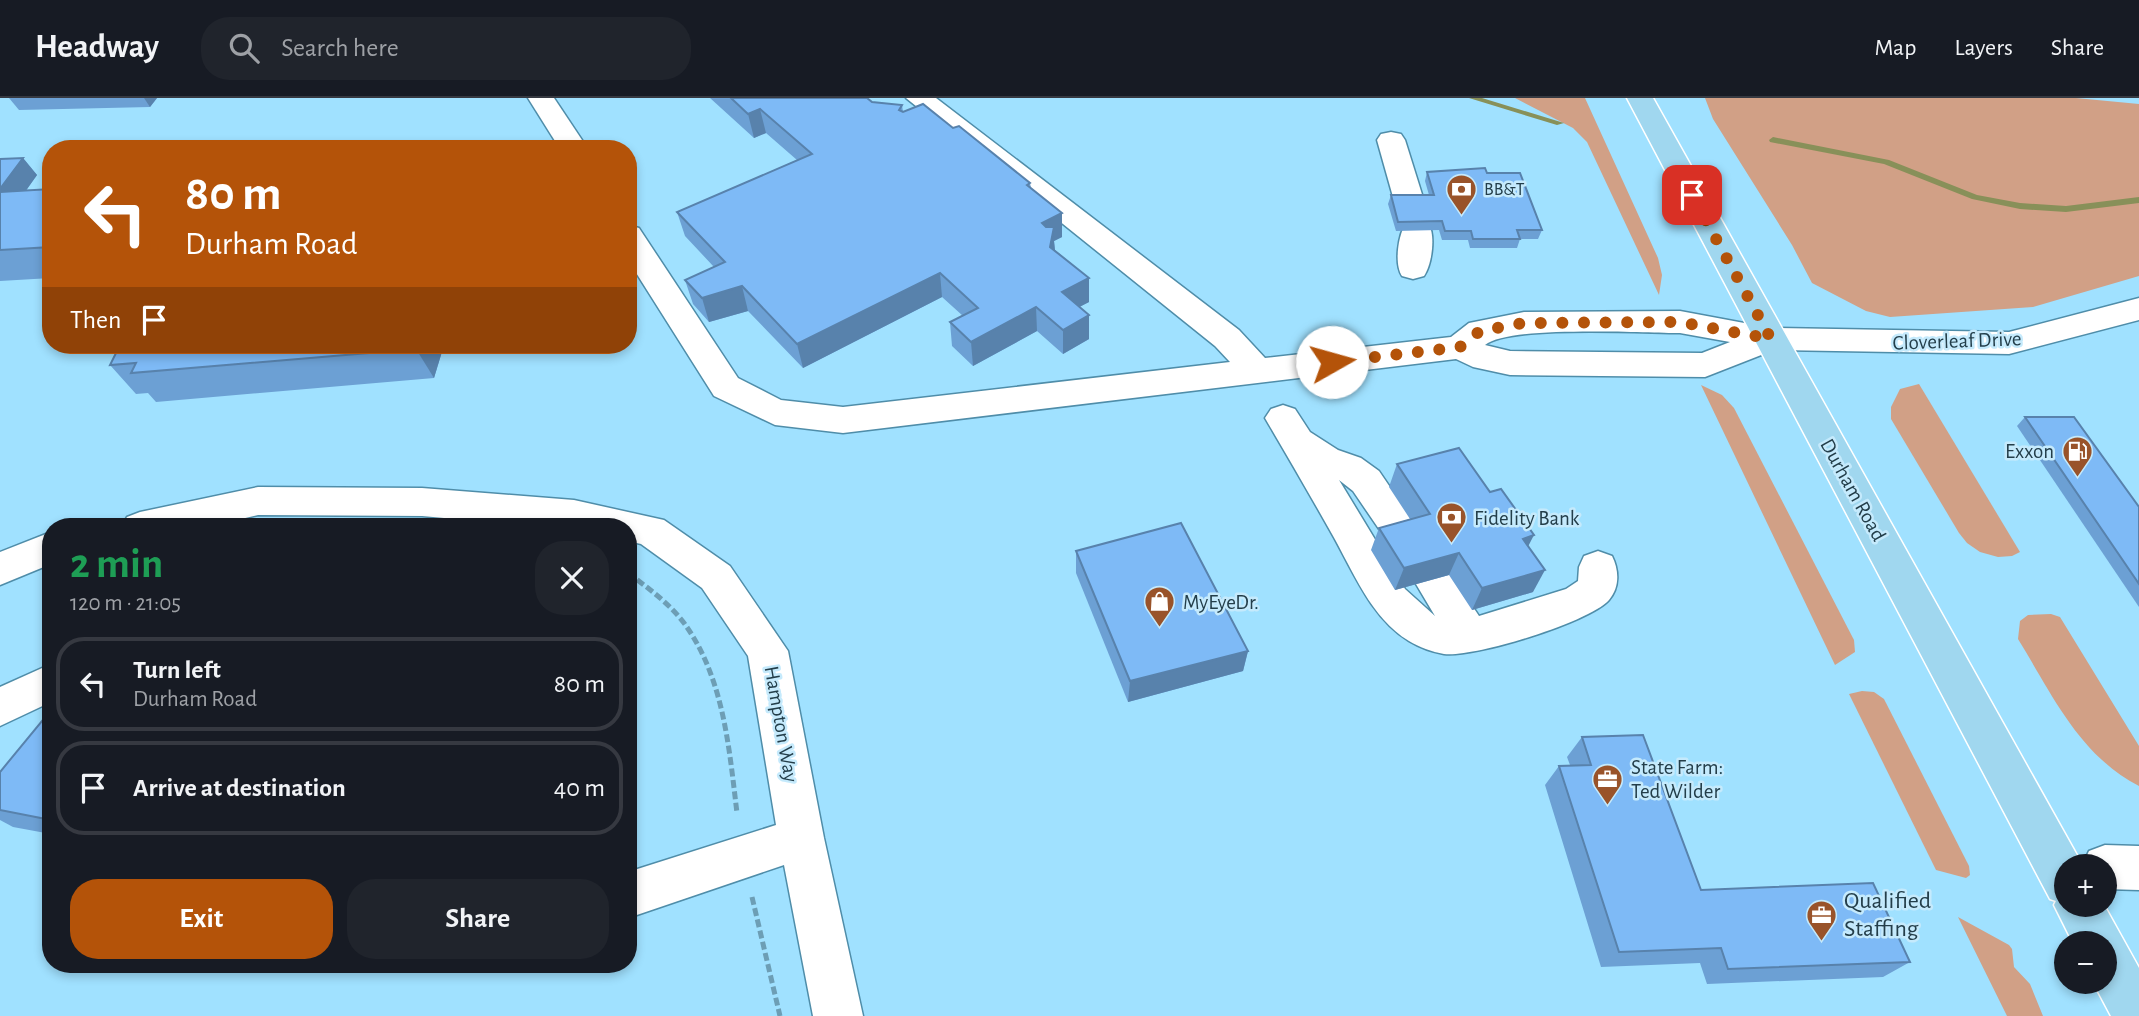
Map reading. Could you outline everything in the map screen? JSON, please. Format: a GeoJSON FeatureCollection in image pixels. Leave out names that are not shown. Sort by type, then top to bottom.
{"type":"FeatureCollection","features":[{"type":"Feature","properties":{"kind":"main road","name":"Durham Road"},"geometry":{"type":"LineString","coordinates":[[1640,98],[2054,856]]}},
{"type":"Feature","properties":{"kind":"main road"},"geometry":{"type":"LineString","coordinates":[[2117,977],[2138,1016]]}},
{"type":"Feature","properties":{"kind":"street"},"geometry":{"type":"LineString","coordinates":[[541,98],[568,140]]}},
{"type":"Feature","properties":{"kind":"street"},"geometry":{"type":"LineString","coordinates":[[919,98],[1227,338],[1256,370]]}},
{"type":"Feature","properties":{"kind":"street"},"geometry":{"type":"LineString","coordinates":[[1391,140],[1413,217],[1413,269]]}},
{"type":"Feature","properties":{"kind":"street"},"geometry":{"type":"LineString","coordinates":[[637,249],[726,387],[775,412],[843,420],[1460,347],[1485,359],[1510,363],[1704,365],[1771,339]]}},
{"type":"Feature","properties":{"kind":"street","name":"Cloverleaf Drive"},"geometry":{"type":"LineString","coordinates":[[1771,339],[2009,343],[2138,310]]}},
{"type":"Feature","properties":{"kind":"street"},"geometry":{"type":"LineString","coordinates":[[1407,540],[1366,481],[1348,468],[1315,455],[1290,430],[1398,609],[1406,617],[1434,633],[1444,637],[1469,635],[1583,600],[1597,587],[1598,567]]}},
{"type":"Feature","properties":{"kind":"street","name":"Hampton Way"},"geometry":{"type":"LineString","coordinates":[[181,518],[258,501],[422,502],[588,518]]}},
{"type":"Feature","properties":{"kind":"street","name":"Hampton Way"},"geometry":{"type":"LineString","coordinates":[[637,528],[651,531],[716,577],[768,651],[801,838],[838,1016]]}},
{"type":"Feature","properties":{"kind":"street"},"geometry":{"type":"LineString","coordinates":[[0,569],[42,551]]}},
{"type":"Feature","properties":{"kind":"street"},"geometry":{"type":"LineString","coordinates":[[1433,579],[1469,635]]}},
{"type":"Feature","properties":{"kind":"street"},"geometry":{"type":"LineString","coordinates":[[0,707],[42,686]]}},
{"type":"Feature","properties":{"kind":"street"},"geometry":{"type":"LineString","coordinates":[[637,892],[801,838]]}},
{"type":"Feature","properties":{"kind":"street"},"geometry":{"type":"LineString","coordinates":[[2117,867],[2139,868]]}},
{"type":"Feature","properties":{"kind":"path"},"geometry":{"type":"LineString","coordinates":[[637,579],[676,612],[697,638],[711,669],[720,702],[738,818]]}},
{"type":"Feature","properties":{"kind":"path"},"geometry":{"type":"LineString","coordinates":[[753,898],[780,1016]]}},
{"type":"Feature","properties":{"kind":"shaded area"},"geometry":{"type":"Polygon","coordinates":[[[1515,98],[1585,98],[1658,258],[1662,275],[1659,295],[1587,142],[1573,128],[1515,98]]]}},
{"type":"Feature","properties":{"kind":"shaded area"},"geometry":{"type":"Polygon","coordinates":[[[1705,98],[2076,98],[2139,104],[2139,276],[2033,307],[1890,317],[1866,311],[1812,283],[1792,245],[1713,119],[1705,98]]]}},
{"type":"Feature","properties":{"kind":"shaded area"},"geometry":{"type":"Polygon","coordinates":[[[1919,384],[2020,552],[2012,556],[1998,557],[1980,552],[1959,533],[1891,419],[1891,407],[1900,389],[1919,384]]]}},
{"type":"Feature","properties":{"kind":"shaded area"},"geometry":{"type":"Polygon","coordinates":[[[1701,385],[1722,395],[1734,408],[1854,640],[1855,652],[1835,665],[1701,385]]]}},
{"type":"Feature","properties":{"kind":"shaded area"},"geometry":{"type":"Polygon","coordinates":[[[2051,614],[2060,617],[2139,746],[2139,786],[2118,773],[2083,740],[2055,702],[2018,639],[2020,621],[2028,615],[2051,614]]]}},
{"type":"Feature","properties":{"kind":"shaded area"},"geometry":{"type":"Polygon","coordinates":[[[1874,692],[1884,699],[1969,866],[1970,875],[1966,878],[1936,870],[1849,694],[1874,692]]]}},
{"type":"Feature","properties":{"kind":"shaded area"},"geometry":{"type":"Polygon","coordinates":[[[1958,917],[2009,945],[2014,967],[2030,984],[2043,1016],[2007,1016],[1958,917]]]}},
{"type":"Feature","properties":{"kind":"building"},"geometry":{"type":"Polygon","coordinates":[[[731,98],[867,98],[872,102],[902,105],[899,110],[903,112],[923,104],[953,128],[959,126],[1030,183],[1027,185],[1062,213],[1042,223],[1046,227],[1054,227],[1050,247],[1089,278],[1062,292],[1089,315],[1063,330],[1036,307],[971,342],[950,322],[978,308],[940,273],[797,344],[742,286],[702,298],[685,280],[725,262],[677,212],[812,154],[760,109],[748,114],[731,98]]]}},
{"type":"Feature","properties":{"kind":"building"},"geometry":{"type":"Polygon","coordinates":[[[23,158],[0,189],[0,159],[23,158]]]}},
{"type":"Feature","properties":{"kind":"building","name":"BB&T"},"geometry":{"type":"Polygon","coordinates":[[[1485,168],[1487,173],[1520,173],[1542,230],[1517,230],[1520,239],[1473,239],[1471,231],[1445,231],[1442,221],[1398,222],[1391,195],[1434,195],[1427,172],[1485,168]]]}},
{"type":"Feature","properties":{"kind":"building"},"geometry":{"type":"Polygon","coordinates":[[[42,190],[42,248],[0,250],[0,192],[42,190]]]}},
{"type":"Feature","properties":{"kind":"building"},"geometry":{"type":"Polygon","coordinates":[[[116,354],[357,354],[131,373],[136,363],[110,365],[116,354]]]}},
{"type":"Feature","properties":{"kind":"building","name":"Exxon"},"geometry":{"type":"Polygon","coordinates":[[[2025,417],[2074,417],[2139,507],[2139,584],[2025,417]]]}},
{"type":"Feature","properties":{"kind":"building","name":"Fidelity Bank"},"geometry":{"type":"Polygon","coordinates":[[[1459,448],[1490,492],[1501,489],[1534,535],[1523,539],[1545,570],[1482,588],[1459,553],[1404,568],[1379,528],[1430,514],[1397,464],[1459,448]]]}},
{"type":"Feature","properties":{"kind":"building","name":"MyEyeDr."},"geometry":{"type":"Polygon","coordinates":[[[1181,523],[1248,651],[1130,681],[1076,551],[1181,523]]]}},
{"type":"Feature","properties":{"kind":"building"},"geometry":{"type":"Polygon","coordinates":[[[42,721],[42,818],[0,810],[0,772],[42,721]]]}},
{"type":"Feature","properties":{"kind":"building"},"geometry":{"type":"Polygon","coordinates":[[[1643,735],[1701,890],[1873,883],[1910,962],[1728,969],[1721,948],[1619,952],[1559,766],[1591,765],[1582,737],[1643,735]]]}},
{"type":"Feature","properties":{"kind":"waterway"},"geometry":{"type":"LineString","coordinates":[[1473,98],[1560,123]]}},
{"type":"Feature","properties":{"kind":"waterway"},"geometry":{"type":"LineString","coordinates":[[1773,140],[1886,162],[1975,197],[2020,206],[2066,209],[2139,200]]}},
{"type":"Feature","properties":{"kind":"place","name":"BB&T"},"geometry":{"type":"Point","coordinates":[1461,217]}},
{"type":"Feature","properties":{"kind":"place","name":"Exxon"},"geometry":{"type":"Point","coordinates":[2077,478]}},
{"type":"Feature","properties":{"kind":"place","name":"Fidelity Bank"},"geometry":{"type":"Point","coordinates":[1451,545]}},
{"type":"Feature","properties":{"kind":"place","name":"MyEyeDr."},"geometry":{"type":"Point","coordinates":[1160,629]}},
{"type":"Feature","properties":{"kind":"place","name":"State Farm: Ted Wilder"},"geometry":{"type":"Point","coordinates":[1608,806]}},
{"type":"Feature","properties":{"kind":"place","name":"Qualified Staffing"},"geometry":{"type":"Point","coordinates":[1821,942]}},
{"type":"Feature","properties":{"kind":"route"},"geometry":{"type":"LineString","coordinates":[[1332,362],[1460,347],[1480,331],[1524,323],[1680,322],[1771,339],[1692,195]]}}]}
